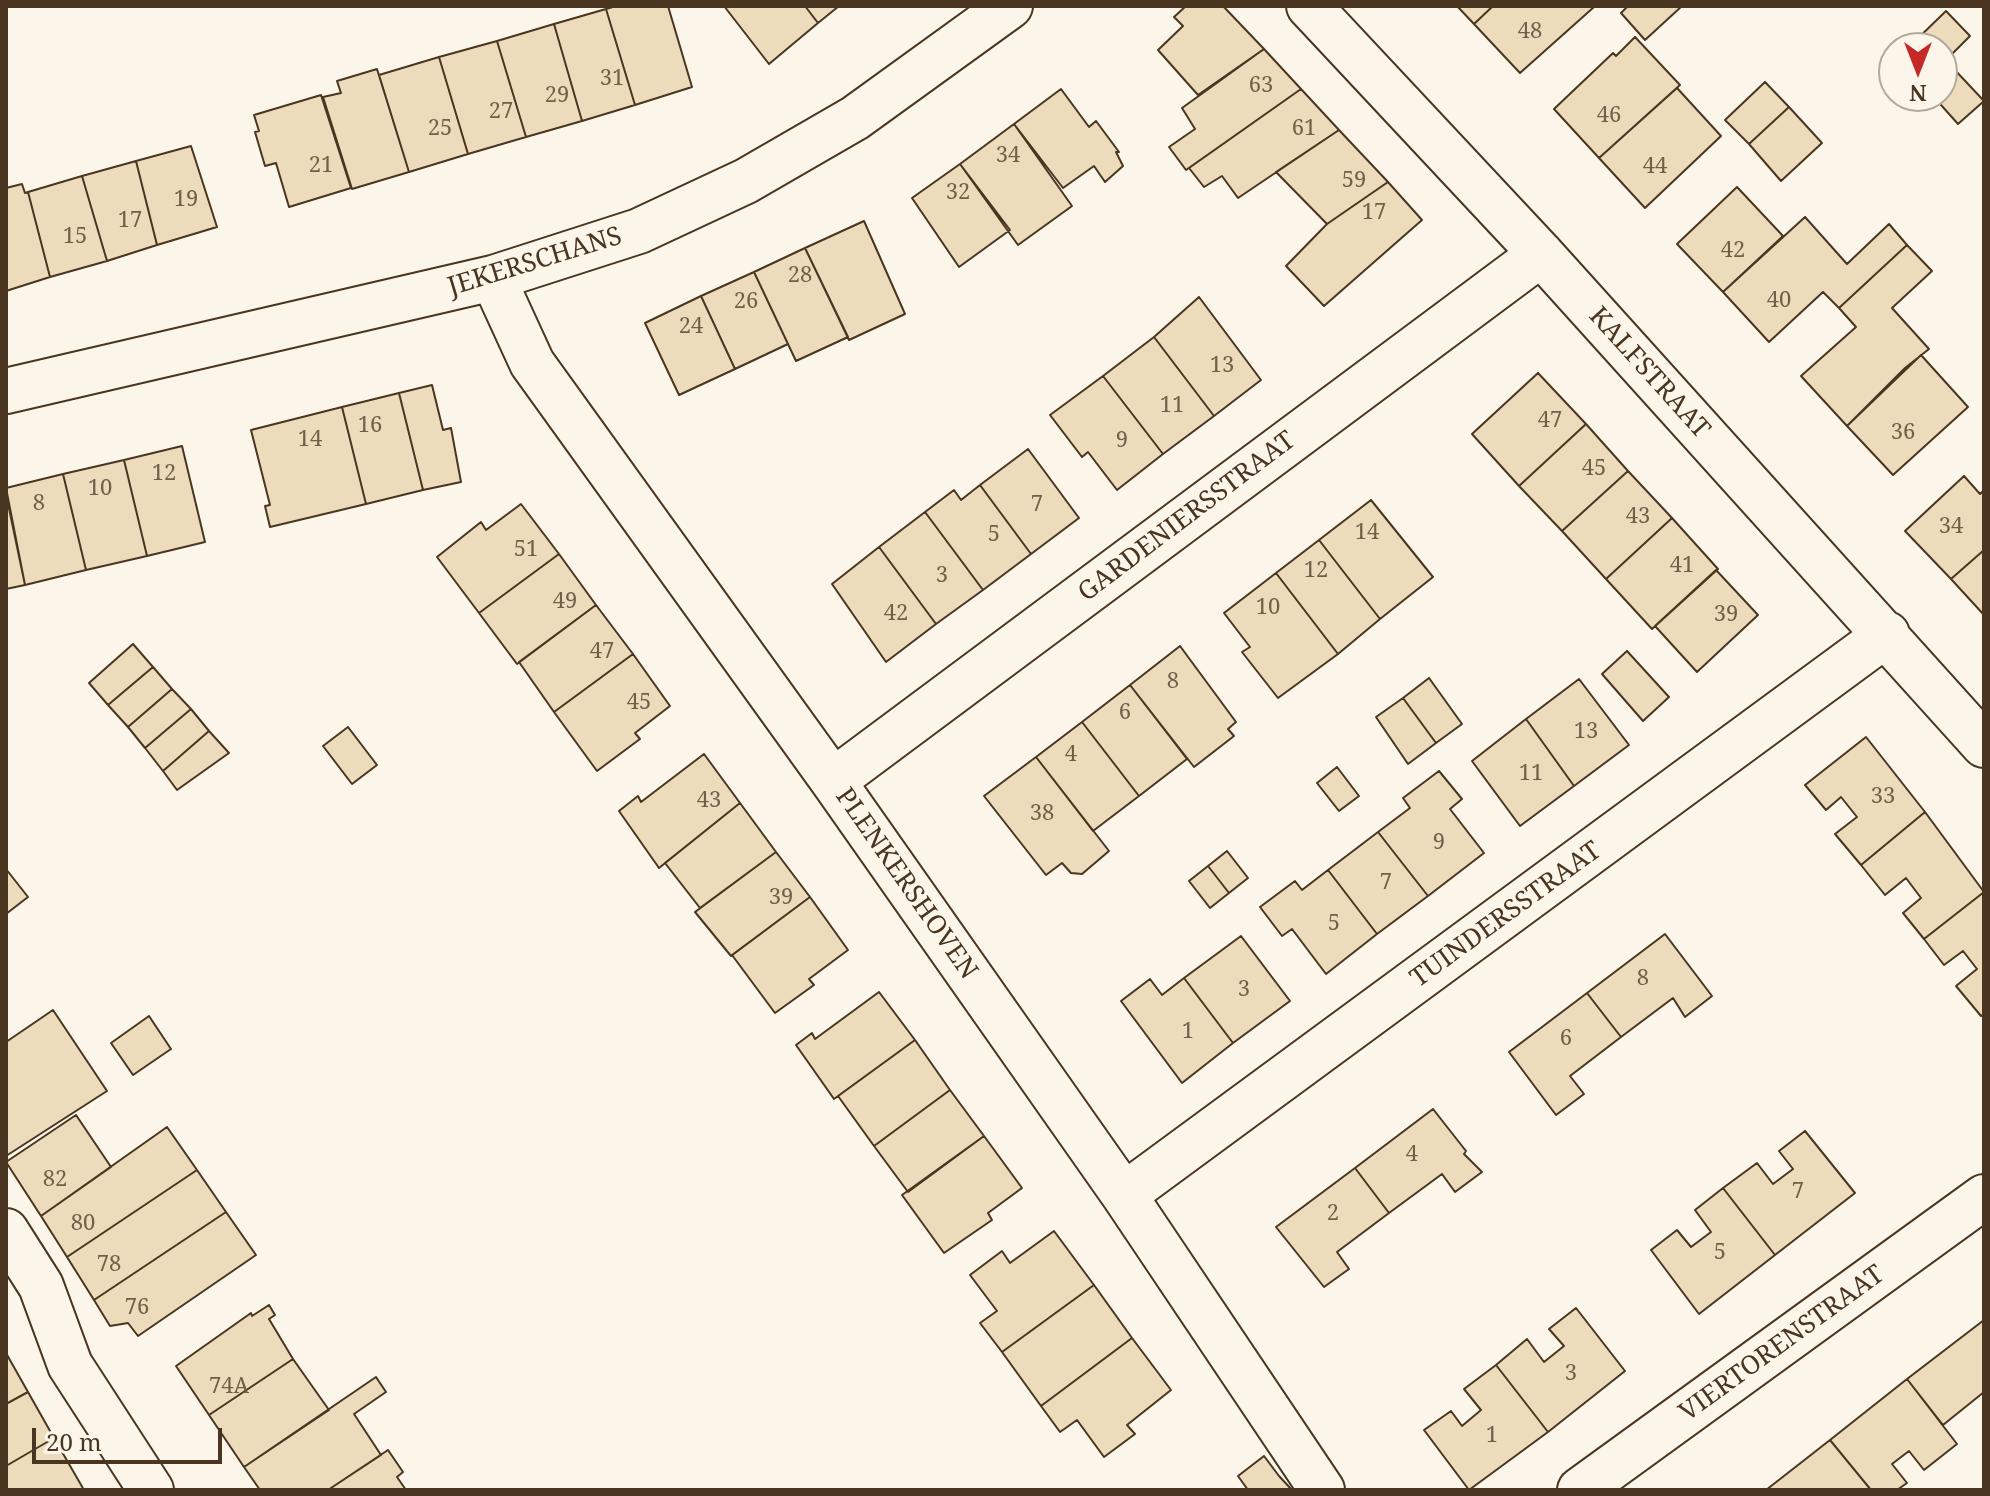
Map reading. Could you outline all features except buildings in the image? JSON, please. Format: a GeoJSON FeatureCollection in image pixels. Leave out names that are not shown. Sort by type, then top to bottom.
{"type":"FeatureCollection","features":[{"type":"Feature","properties":{"kind":"street","name":"JEKERSCHANS"},"geometry":{"type":"LineString","coordinates":[[6,391],[493,278],[639,231],[746,181],[855,118],[1010,6]]}},
{"type":"Feature","properties":{"kind":"street","name":"KALFSTRAAT"},"geometry":{"type":"LineString","coordinates":[[1309,6],[1541,254],[1984,745]]}},
{"type":"Feature","properties":{"kind":"street","name":"GARDENIERSSTRAAT"},"geometry":{"type":"LineString","coordinates":[[833,781],[1541,254]]}},
{"type":"Feature","properties":{"kind":"street","name":"PLENKERSHOVEN"},"geometry":{"type":"LineString","coordinates":[[493,278],[532,363],[833,781],[1124,1195],[1322,1490]]}},
{"type":"Feature","properties":{"kind":"street","name":"TUINDERSSTRAAT"},"geometry":{"type":"LineString","coordinates":[[1124,1195],[1887,634]]}},
{"type":"Feature","properties":{"kind":"street","name":"VIERTORENSTRAAT"},"geometry":{"type":"LineString","coordinates":[[1580,1490],[1984,1197]]}},
{"type":"Feature","properties":{"kind":"street"},"geometry":{"type":"LineString","coordinates":[[6,1231],[41,1286],[70,1365],[151,1490]]}}]}
